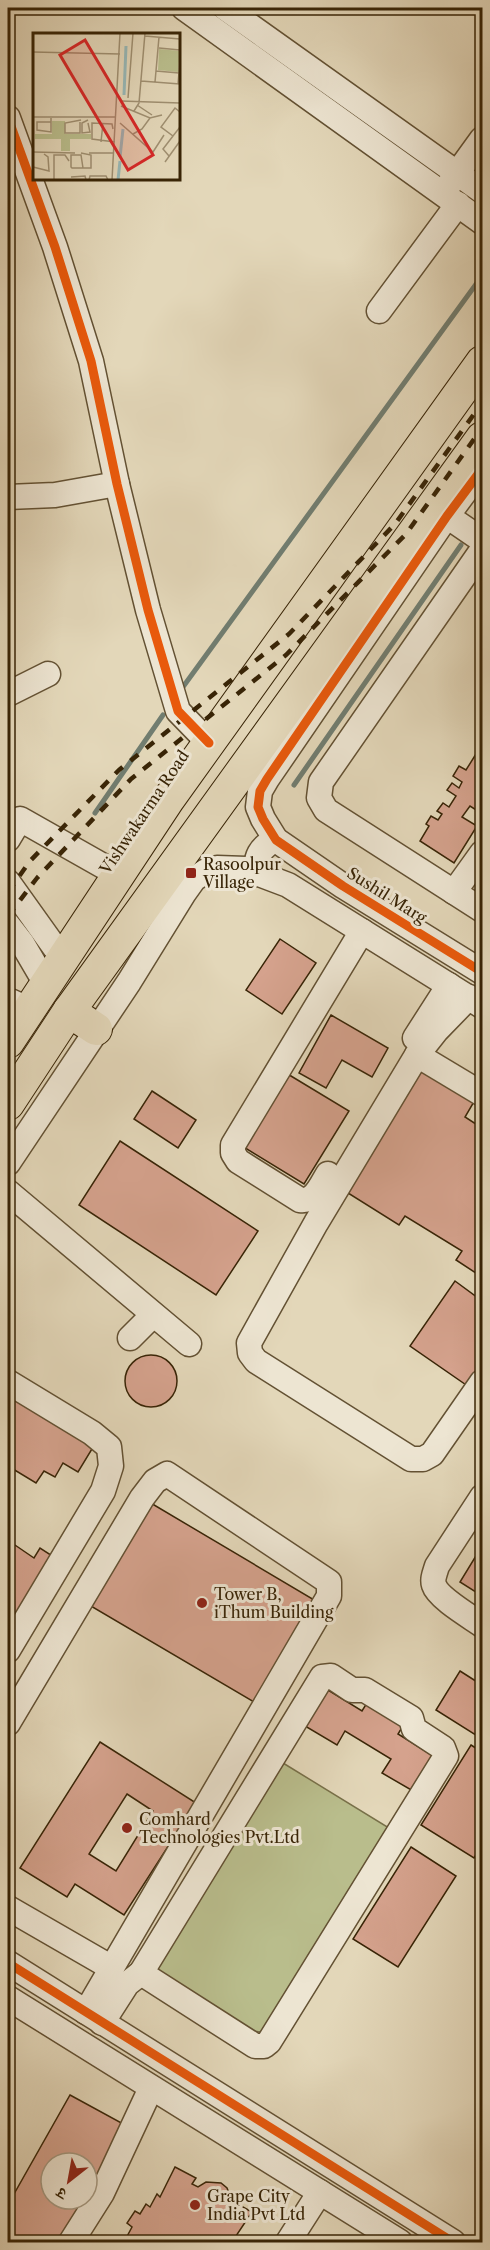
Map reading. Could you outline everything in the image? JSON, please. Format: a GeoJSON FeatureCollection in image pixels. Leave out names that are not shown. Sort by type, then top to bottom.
{"type":"FeatureCollection","features":[{"type":"Feature","properties":{"kind":"main road","name":"Vishwakarma Road"},"geometry":{"type":"LineString","coordinates":[[8,1042],[19,1005],[55,972],[168,800],[483,362]]}},
{"type":"Feature","properties":{"kind":"main road"},"geometry":{"type":"LineString","coordinates":[[8,1104],[69,1011],[157,887],[370,610],[483,438]]}},
{"type":"Feature","properties":{"kind":"main road"},"geometry":{"type":"LineString","coordinates":[[157,887],[194,879]]}},
{"type":"Feature","properties":{"kind":"main road"},"geometry":{"type":"LineString","coordinates":[[69,1011],[96,1029]]}},
{"type":"Feature","properties":{"kind":"street"},"geometry":{"type":"LineString","coordinates":[[184,8],[483,222]]}},
{"type":"Feature","properties":{"kind":"street"},"geometry":{"type":"LineString","coordinates":[[225,8],[483,191]]}},
{"type":"Feature","properties":{"kind":"street"},"geometry":{"type":"LineString","coordinates":[[8,118],[55,247],[91,361],[117,484],[148,610],[178,711],[209,743]]}},
{"type":"Feature","properties":{"kind":"street"},"geometry":{"type":"LineString","coordinates":[[379,311],[450,199],[457,174],[483,139]]}},
{"type":"Feature","properties":{"kind":"street"},"geometry":{"type":"LineString","coordinates":[[259,874],[256,865],[258,855],[269,843],[276,840],[258,807],[260,791],[370,610],[483,469]]}},
{"type":"Feature","properties":{"kind":"street"},"geometry":{"type":"LineString","coordinates":[[8,497],[55,495],[117,484]]}},
{"type":"Feature","properties":{"kind":"street"},"geometry":{"type":"LineString","coordinates":[[447,516],[483,540]]}},
{"type":"Feature","properties":{"kind":"street"},"geometry":{"type":"LineString","coordinates":[[483,550],[321,782],[320,798],[326,810],[483,910]]}},
{"type":"Feature","properties":{"kind":"street"},"geometry":{"type":"LineString","coordinates":[[10,696],[48,674]]}},
{"type":"Feature","properties":{"kind":"street"},"geometry":{"type":"LineString","coordinates":[[8,839],[21,819],[119,875]]}},
{"type":"Feature","properties":{"kind":"street","name":"Sushil Marg"},"geometry":{"type":"LineString","coordinates":[[276,840],[343,886],[483,972]]}},
{"type":"Feature","properties":{"kind":"street"},"geometry":{"type":"LineString","coordinates":[[454,892],[483,853]]}},
{"type":"Feature","properties":{"kind":"street"},"geometry":{"type":"LineString","coordinates":[[8,1163],[194,879],[206,871],[217,868],[246,869],[288,885],[476,1002],[436,1031],[417,1055],[316,1223],[249,1343],[250,1353],[256,1361],[411,1459],[423,1459],[432,1454],[483,1382]]}},
{"type":"Feature","properties":{"kind":"street"},"geometry":{"type":"LineString","coordinates":[[8,882],[55,972]]}},
{"type":"Feature","properties":{"kind":"street"},"geometry":{"type":"LineString","coordinates":[[8,925],[22,943],[55,972]]}},
{"type":"Feature","properties":{"kind":"street"},"geometry":{"type":"LineString","coordinates":[[362,931],[233,1145],[233,1154],[238,1161],[291,1195],[307,1201],[313,1198],[449,985]]}},
{"type":"Feature","properties":{"kind":"street"},"geometry":{"type":"LineString","coordinates":[[417,1055],[483,1094]]}},
{"type":"Feature","properties":{"kind":"street"},"geometry":{"type":"LineString","coordinates":[[8,1192],[189,1344]]}},
{"type":"Feature","properties":{"kind":"street"},"geometry":{"type":"LineString","coordinates":[[130,1338],[153,1315]]}},
{"type":"Feature","properties":{"kind":"street"},"geometry":{"type":"LineString","coordinates":[[8,1382],[109,1447],[111,1467],[103,1491],[8,1650]]}},
{"type":"Feature","properties":{"kind":"street"},"geometry":{"type":"LineString","coordinates":[[8,1723],[142,1498],[155,1481],[167,1474],[328,1582],[329,1596],[112,1968],[94,2018]]}},
{"type":"Feature","properties":{"kind":"street"},"geometry":{"type":"LineString","coordinates":[[483,1497],[437,1566],[434,1587],[442,1596],[483,1625]]}},
{"type":"Feature","properties":{"kind":"street"},"geometry":{"type":"LineString","coordinates":[[94,2018],[141,1973],[322,1677],[331,1676],[352,1690],[365,1690],[411,1718],[414,1729],[443,1748],[446,1756],[441,1765],[269,2042],[264,2046],[255,2046],[248,2042],[141,1973]]}},
{"type":"Feature","properties":{"kind":"street"},"geometry":{"type":"LineString","coordinates":[[8,1908],[112,1968]]}},
{"type":"Feature","properties":{"kind":"street"},"geometry":{"type":"LineString","coordinates":[[8,1963],[453,2242]]}},
{"type":"Feature","properties":{"kind":"street"},"geometry":{"type":"LineString","coordinates":[[8,2000],[400,2242]]}},
{"type":"Feature","properties":{"kind":"street"},"geometry":{"type":"LineString","coordinates":[[71,2242],[102,2193],[151,2088]]}},
{"type":"Feature","properties":{"kind":"street"},"geometry":{"type":"LineString","coordinates":[[288,2242],[320,2192]]}},
{"type":"Feature","properties":{"kind":"green space"},"geometry":{"type":"Polygon","coordinates":[[[283,1763],[389,1828],[261,2032],[240,2030],[163,1980],[156,1963],[283,1763]]]}},
{"type":"Feature","properties":{"kind":"building"},"geometry":{"type":"Polygon","coordinates":[[[476,754],[482,759],[482,810],[481,813],[470,806],[462,817],[477,826],[454,863],[420,841],[429,826],[426,824],[431,816],[438,820],[442,814],[437,811],[443,803],[449,807],[456,796],[447,790],[452,783],[459,788],[462,782],[453,776],[459,766],[466,770],[476,754]]]}},
{"type":"Feature","properties":{"kind":"building"},"geometry":{"type":"Polygon","coordinates":[[[280,939],[316,963],[282,1014],[246,990],[280,939]]]}},
{"type":"Feature","properties":{"kind":"building"},"geometry":{"type":"Polygon","coordinates":[[[331,1015],[388,1048],[372,1077],[342,1060],[326,1088],[299,1073],[331,1015]]]}},
{"type":"Feature","properties":{"kind":"building"},"geometry":{"type":"Polygon","coordinates":[[[418,1064],[475,1100],[465,1117],[482,1128],[482,1277],[456,1260],[462,1251],[405,1216],[399,1225],[340,1188],[418,1064]]]}},
{"type":"Feature","properties":{"kind":"building"},"geometry":{"type":"Polygon","coordinates":[[[286,1073],[349,1111],[304,1184],[242,1146],[286,1073]]]}},
{"type":"Feature","properties":{"kind":"building"},"geometry":{"type":"Polygon","coordinates":[[[152,1091],[196,1120],[178,1148],[134,1119],[152,1091]]]}},
{"type":"Feature","properties":{"kind":"building"},"geometry":{"type":"Polygon","coordinates":[[[120,1141],[258,1231],[216,1295],[79,1205],[120,1141]]]}},
{"type":"Feature","properties":{"kind":"building"},"geometry":{"type":"Polygon","coordinates":[[[455,1281],[482,1301],[482,1373],[472,1389],[410,1346],[455,1281]]]}},
{"type":"Feature","properties":{"kind":"building"},"geometry":{"type":"Polygon","coordinates":[[[151,1355],[161,1357],[169,1363],[175,1371],[177,1381],[175,1391],[169,1399],[161,1405],[151,1407],[141,1405],[133,1399],[127,1391],[125,1381],[127,1371],[133,1363],[141,1357],[151,1355]]]}},
{"type":"Feature","properties":{"kind":"building"},"geometry":{"type":"Polygon","coordinates":[[[8,1392],[95,1444],[78,1472],[63,1463],[55,1477],[44,1471],[36,1483],[8,1466],[8,1392]]]}},
{"type":"Feature","properties":{"kind":"building","name":"Tower B, iThum Building"},"geometry":{"type":"Polygon","coordinates":[[[144,1499],[321,1604],[261,1706],[84,1602],[144,1499]]]}},
{"type":"Feature","properties":{"kind":"building"},"geometry":{"type":"Polygon","coordinates":[[[12,1543],[34,1558],[40,1548],[57,1559],[8,1640],[8,1582],[14,1571],[8,1567],[8,1549],[12,1543]]]}},
{"type":"Feature","properties":{"kind":"building"},"geometry":{"type":"Polygon","coordinates":[[[482,1546],[482,1596],[460,1582],[482,1546]]]}},
{"type":"Feature","properties":{"kind":"building"},"geometry":{"type":"Polygon","coordinates":[[[460,1671],[482,1685],[482,1739],[436,1710],[460,1671]]]}},
{"type":"Feature","properties":{"kind":"building"},"geometry":{"type":"Polygon","coordinates":[[[328,1690],[362,1711],[370,1698],[406,1721],[398,1734],[435,1757],[413,1791],[382,1773],[391,1759],[345,1731],[337,1745],[305,1726],[328,1690]]]}},
{"type":"Feature","properties":{"kind":"building"},"geometry":{"type":"Polygon","coordinates":[[[100,1742],[196,1803],[124,1915],[75,1884],[67,1897],[20,1868],[100,1742]],[[127,1794],[89,1854],[116,1871],[153,1811],[127,1794]]]}},
{"type":"Feature","properties":{"kind":"building"},"geometry":{"type":"Polygon","coordinates":[[[471,1745],[482,1752],[482,1845],[474,1858],[421,1825],[471,1745]]]}},
{"type":"Feature","properties":{"kind":"building"},"geometry":{"type":"Polygon","coordinates":[[[411,1847],[456,1876],[398,1967],[353,1939],[411,1847]]]}},
{"type":"Feature","properties":{"kind":"building"},"geometry":{"type":"Polygon","coordinates":[[[70,2095],[127,2126],[99,2176],[99,2151],[39,2151],[39,2211],[79,2211],[62,2242],[8,2242],[8,2200],[10,2201],[70,2095]]]}},
{"type":"Feature","properties":{"kind":"building","name":"Grape City India Pvt Ltd"},"geometry":{"type":"Polygon","coordinates":[[[175,2167],[196,2178],[192,2184],[198,2187],[206,2182],[221,2183],[227,2188],[232,2201],[252,2212],[232,2242],[124,2242],[132,2227],[127,2223],[135,2211],[140,2214],[146,2204],[150,2207],[157,2194],[160,2197],[175,2167]]]}},
{"type":"Feature","properties":{"kind":"waterway"},"geometry":{"type":"LineString","coordinates":[[180,691],[482,276]]}},
{"type":"Feature","properties":{"kind":"waterway"},"geometry":{"type":"LineString","coordinates":[[294,785],[461,545]]}},
{"type":"Feature","properties":{"kind":"waterway"},"geometry":{"type":"LineString","coordinates":[[95,813],[163,715]]}},
{"type":"Feature","properties":{"kind":"railway"},"geometry":{"type":"LineString","coordinates":[[8,892],[30,861],[119,770],[289,634],[395,524],[482,403]]}},
{"type":"Feature","properties":{"kind":"railway"},"geometry":{"type":"LineString","coordinates":[[8,916],[37,878],[131,779],[286,655],[406,534],[482,428]]}},
{"type":"Feature","properties":{"kind":"cycle path"},"geometry":{"type":"LineString","coordinates":[[8,118],[55,247],[91,361],[117,484],[148,610],[178,711],[209,743]]}},
{"type":"Feature","properties":{"kind":"cycle path"},"geometry":{"type":"LineString","coordinates":[[482,469],[447,516],[267,779],[260,791],[258,807],[276,840],[343,886],[482,972]]}},
{"type":"Feature","properties":{"kind":"cycle path"},"geometry":{"type":"LineString","coordinates":[[8,1963],[453,2242]]}},
{"type":"Feature","properties":{"kind":"place","name":"Rasoolpur Village"},"geometry":{"type":"Point","coordinates":[191,873]}},
{"type":"Feature","properties":{"kind":"place","name":"Tower B, iThum Building"},"geometry":{"type":"Point","coordinates":[202,1603]}},
{"type":"Feature","properties":{"kind":"place","name":"Comhard Technologies Pvt.Ltd"},"geometry":{"type":"Point","coordinates":[127,1828]}},
{"type":"Feature","properties":{"kind":"place","name":"Grape City India Pvt Ltd"},"geometry":{"type":"Point","coordinates":[195,2205]}}]}
